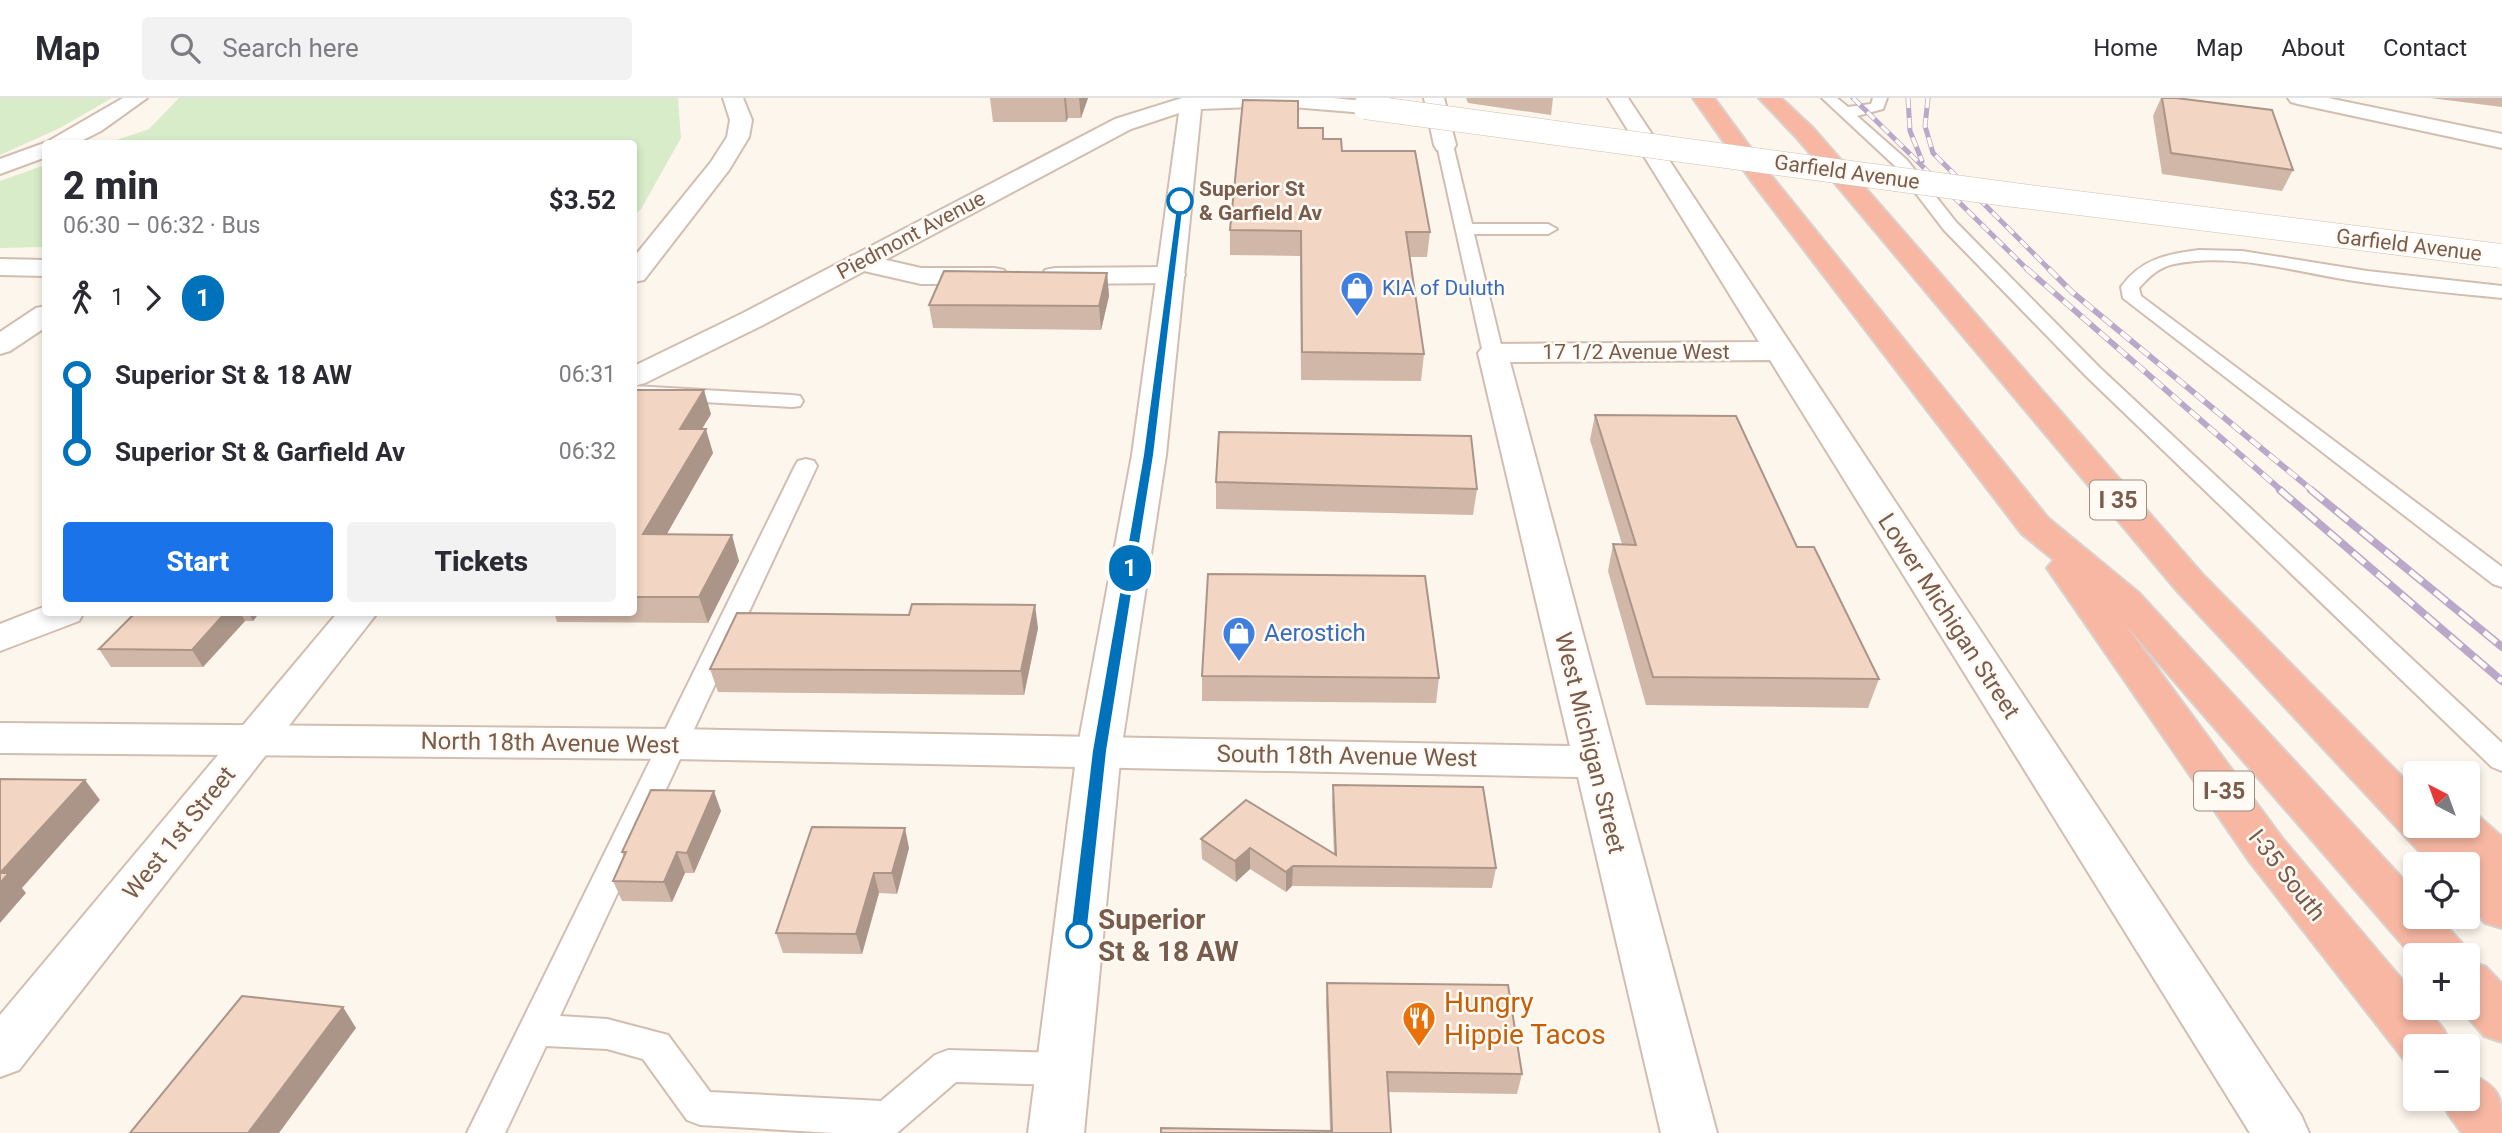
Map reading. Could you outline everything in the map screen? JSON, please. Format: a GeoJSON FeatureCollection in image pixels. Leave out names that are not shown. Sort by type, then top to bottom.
{"type":"FeatureCollection","features":[{"type":"Feature","properties":{"kind":"highway"},"geometry":{"type":"LineString","coordinates":[[1703,98],[1761,178],[2035,526],[2126,601],[2431,943]]}},
{"type":"Feature","properties":{"kind":"highway","name":"I 35"},"geometry":{"type":"LineString","coordinates":[[1769,98],[1804,133],[2191,584],[2403,805]]}},
{"type":"Feature","properties":{"kind":"highway","name":"I-35 South"},"geometry":{"type":"LineString","coordinates":[[2035,526],[2266,850],[2416,1034]]}},
{"type":"Feature","properties":{"kind":"highway"},"geometry":{"type":"LineString","coordinates":[[2191,584],[2403,775]]}},
{"type":"Feature","properties":{"kind":"highway"},"geometry":{"type":"LineString","coordinates":[[2434,838],[2447,852]]}},
{"type":"Feature","properties":{"kind":"highway"},"geometry":{"type":"LineString","coordinates":[[2473,838],[2502,864]]}},
{"type":"Feature","properties":{"kind":"highway"},"geometry":{"type":"LineString","coordinates":[[2480,886],[2502,909]]}},
{"type":"Feature","properties":{"kind":"highway"},"geometry":{"type":"LineString","coordinates":[[2480,995],[2502,1020]]}},
{"type":"Feature","properties":{"kind":"highway"},"geometry":{"type":"LineString","coordinates":[[2478,1111],[2496,1133]]}},
{"type":"Feature","properties":{"kind":"street"},"geometry":{"type":"LineString","coordinates":[[65,140],[137,98]]}},
{"type":"Feature","properties":{"kind":"street"},"geometry":{"type":"LineString","coordinates":[[637,270],[721,165],[738,137],[741,120],[733,98]]}},
{"type":"Feature","properties":{"kind":"street"},"geometry":{"type":"LineString","coordinates":[[1434,98],[1445,145]]}},
{"type":"Feature","properties":{"kind":"street","name":"Lower Michigan Street"},"geometry":{"type":"LineString","coordinates":[[1618,98],[2281,1133]]}},
{"type":"Feature","properties":{"kind":"street"},"geometry":{"type":"LineString","coordinates":[[2298,98],[2502,141]]}},
{"type":"Feature","properties":{"kind":"street","name":"Garfield Avenue"},"geometry":{"type":"LineString","coordinates":[[1192,101],[1310,100],[2006,194],[2502,256]]}},
{"type":"Feature","properties":{"kind":"street"},"geometry":{"type":"LineString","coordinates":[[1056,1133],[1100,751],[1149,455],[1192,101]]}},
{"type":"Feature","properties":{"kind":"street","name":"Piedmont Avenue"},"geometry":{"type":"LineString","coordinates":[[637,376],[753,318],[1123,124],[1192,101]]}},
{"type":"Feature","properties":{"kind":"street"},"geometry":{"type":"LineString","coordinates":[[0,167],[42,151]]}},
{"type":"Feature","properties":{"kind":"street"},"geometry":{"type":"LineString","coordinates":[[860,262],[921,276],[1172,275]]}},
{"type":"Feature","properties":{"kind":"street"},"geometry":{"type":"LineString","coordinates":[[0,267],[42,268]]}},
{"type":"Feature","properties":{"kind":"street"},"geometry":{"type":"LineString","coordinates":[[0,345],[42,317]]}},
{"type":"Feature","properties":{"kind":"street","name":"17 1/2 Avenue West"},"geometry":{"type":"LineString","coordinates":[[1493,353],[1780,351]]}},
{"type":"Feature","properties":{"kind":"street","name":"West Michigan Street"},"geometry":{"type":"LineString","coordinates":[[1493,353],[1689,1133]]}},
{"type":"Feature","properties":{"kind":"street"},"geometry":{"type":"LineString","coordinates":[[0,638],[55,616]]}},
{"type":"Feature","properties":{"kind":"street","name":"West 1st Street"},"geometry":{"type":"LineString","coordinates":[[0,1054],[356,616]]}},
{"type":"Feature","properties":{"kind":"street","name":"North 18th Avenue West"},"geometry":{"type":"LineString","coordinates":[[0,738],[1100,751]]}},
{"type":"Feature","properties":{"kind":"street","name":"South 18th Avenue West"},"geometry":{"type":"LineString","coordinates":[[1100,751],[1595,762]]}},
{"type":"Feature","properties":{"kind":"lane"},"geometry":{"type":"LineString","coordinates":[[1836,105],[1866,111],[1878,106],[1880,98]]}},
{"type":"Feature","properties":{"kind":"lane"},"geometry":{"type":"LineString","coordinates":[[1836,105],[1901,163],[1951,226],[2093,372],[2502,760]]}},
{"type":"Feature","properties":{"kind":"lane"},"geometry":{"type":"LineString","coordinates":[[1445,145],[1493,353]]}},
{"type":"Feature","properties":{"kind":"lane"},"geometry":{"type":"LineString","coordinates":[[1464,229],[1548,229]]}},
{"type":"Feature","properties":{"kind":"lane"},"geometry":{"type":"LineString","coordinates":[[2502,292],[2386,279],[2253,258],[2205,256],[2178,258],[2145,268],[2130,287],[2132,298],[2173,331],[2403,500],[2502,579]]}},
{"type":"Feature","properties":{"kind":"lane"},"geometry":{"type":"LineString","coordinates":[[637,392],[792,401]]}},
{"type":"Feature","properties":{"kind":"lane"},"geometry":{"type":"LineString","coordinates":[[486,1133],[806,466]]}},
{"type":"Feature","properties":{"kind":"lane"},"geometry":{"type":"LineString","coordinates":[[536,1030],[607,1034],[655,1046],[700,1108],[888,1119],[948,1066],[1064,1069]]}},
{"type":"Feature","properties":{"kind":"green space"},"geometry":{"type":"Polygon","coordinates":[[[0,98],[112,98],[60,128],[0,155],[0,98]]]}},
{"type":"Feature","properties":{"kind":"green space"},"geometry":{"type":"Polygon","coordinates":[[[179,98],[678,98],[681,138],[637,213],[637,140],[117,140],[149,129],[179,98]]]}},
{"type":"Feature","properties":{"kind":"green space"},"geometry":{"type":"Polygon","coordinates":[[[42,166],[42,247],[0,248],[0,181],[42,166]]]}},
{"type":"Feature","properties":{"kind":"building"},"geometry":{"type":"Polygon","coordinates":[[[2162,98],[2272,110],[2293,170],[2171,153],[2162,98]]]}},
{"type":"Feature","properties":{"kind":"building"},"geometry":{"type":"Polygon","coordinates":[[[1243,100],[1298,101],[1298,128],[1323,128],[1323,139],[1341,139],[1342,151],[1415,151],[1430,232],[1406,232],[1424,354],[1302,352],[1301,231],[1230,230],[1243,100]]]}},
{"type":"Feature","properties":{"kind":"building"},"geometry":{"type":"Polygon","coordinates":[[[944,271],[1107,273],[1099,306],[929,305],[944,271]]]}},
{"type":"Feature","properties":{"kind":"building"},"geometry":{"type":"Polygon","coordinates":[[[637,390],[704,390],[680,429],[706,429],[643,534],[732,535],[699,597],[637,597],[637,390]]]}},
{"type":"Feature","properties":{"kind":"building"},"geometry":{"type":"Polygon","coordinates":[[[1595,415],[1736,416],[1797,547],[1814,547],[1879,679],[1653,677],[1613,544],[1636,545],[1595,415]]]}},
{"type":"Feature","properties":{"kind":"building"},"geometry":{"type":"Polygon","coordinates":[[[1219,432],[1471,436],[1477,489],[1216,482],[1219,432]]]}},
{"type":"Feature","properties":{"kind":"building"},"geometry":{"type":"Polygon","coordinates":[[[1208,574],[1425,576],[1439,678],[1202,676],[1208,574]]]}},
{"type":"Feature","properties":{"kind":"building"},"geometry":{"type":"Polygon","coordinates":[[[912,604],[1035,605],[1021,671],[710,669],[737,613],[909,615],[912,604]]]}},
{"type":"Feature","properties":{"kind":"building"},"geometry":{"type":"Polygon","coordinates":[[[132,616],[222,616],[192,650],[99,649],[132,616]]]}},
{"type":"Feature","properties":{"kind":"building"},"geometry":{"type":"Polygon","coordinates":[[[0,779],[85,780],[0,873],[0,779]]]}},
{"type":"Feature","properties":{"kind":"building"},"geometry":{"type":"Polygon","coordinates":[[[1333,785],[1483,787],[1496,868],[1293,866],[1286,872],[1250,848],[1235,861],[1201,839],[1246,800],[1336,855],[1333,785]]]}},
{"type":"Feature","properties":{"kind":"building"},"geometry":{"type":"Polygon","coordinates":[[[651,790],[714,791],[687,853],[677,852],[664,882],[613,881],[626,852],[622,852],[651,790]]]}},
{"type":"Feature","properties":{"kind":"building"},"geometry":{"type":"Polygon","coordinates":[[[812,827],[905,828],[892,873],[874,873],[856,934],[776,933],[812,827]]]}},
{"type":"Feature","properties":{"kind":"building"},"geometry":{"type":"Polygon","coordinates":[[[0,873],[9,873],[0,883],[0,873]]]}},
{"type":"Feature","properties":{"kind":"building","name":"Hungry Hippie Tacos"},"geometry":{"type":"Polygon","coordinates":[[[1327,983],[1508,985],[1522,1074],[1387,1072],[1391,1133],[1161,1133],[1161,1128],[1332,1131],[1327,983]]]}},
{"type":"Feature","properties":{"kind":"building"},"geometry":{"type":"Polygon","coordinates":[[[242,996],[343,1007],[248,1133],[130,1133],[242,996]]]}},
{"type":"Feature","properties":{"kind":"railway"},"geometry":{"type":"LineString","coordinates":[[1853,98],[2029,271]]}},
{"type":"Feature","properties":{"kind":"railway"},"geometry":{"type":"LineString","coordinates":[[1908,98],[1910,131],[1922,161]]}},
{"type":"Feature","properties":{"kind":"railway"},"geometry":{"type":"LineString","coordinates":[[1928,98],[1925,126],[1933,153],[2072,292],[2313,491]]}},
{"type":"Feature","properties":{"kind":"railway"},"geometry":{"type":"LineString","coordinates":[[2027,269],[2282,491]]}},
{"type":"Feature","properties":{"kind":"railway"},"geometry":{"type":"LineString","coordinates":[[2280,490],[2502,681]]}},
{"type":"Feature","properties":{"kind":"railway"},"geometry":{"type":"LineString","coordinates":[[2311,490],[2502,647]]}},
{"type":"Feature","properties":{"kind":"bus line","name":"1"},"geometry":{"type":"LineString","coordinates":[[1079,935],[1100,751],[1149,455],[1180,201]]}},
{"type":"Feature","properties":{"kind":"place","name":"Superior St & Garfield Av"},"geometry":{"type":"Point","coordinates":[1180,201]}},
{"type":"Feature","properties":{"kind":"place","name":"KIA of Duluth"},"geometry":{"type":"Point","coordinates":[1357,318]}},
{"type":"Feature","properties":{"kind":"place","name":"Aerostich"},"geometry":{"type":"Point","coordinates":[1239,663]}},
{"type":"Feature","properties":{"kind":"place","name":"Superior St & 18 AW"},"geometry":{"type":"Point","coordinates":[1079,935]}},
{"type":"Feature","properties":{"kind":"place","name":"Hungry Hippie Tacos"},"geometry":{"type":"Point","coordinates":[1419,1048]}}]}
